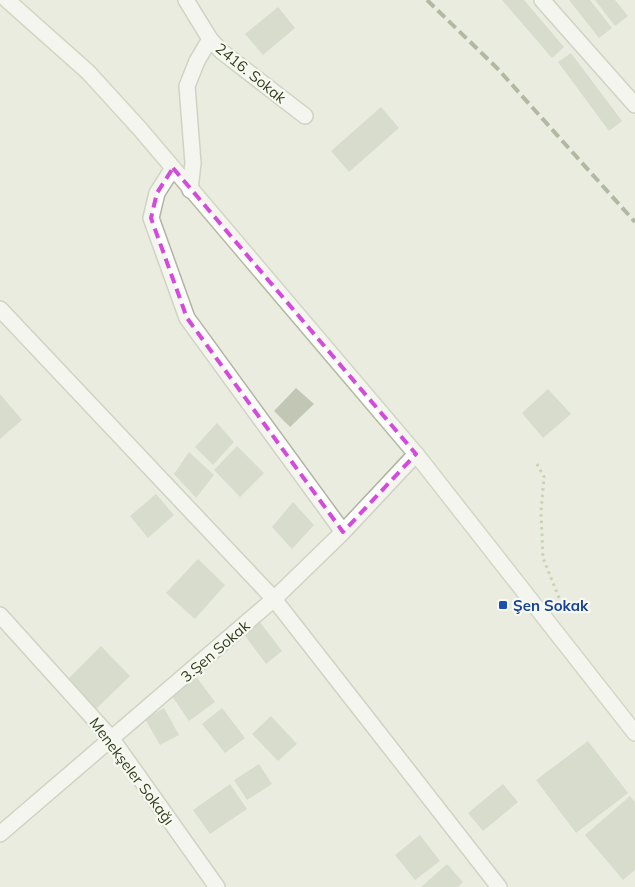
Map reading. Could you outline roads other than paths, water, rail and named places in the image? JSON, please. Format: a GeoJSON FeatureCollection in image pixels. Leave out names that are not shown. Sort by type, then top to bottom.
{"type":"FeatureCollection","features":[{"type":"Feature","properties":{"kind":"street"},"geometry":{"type":"LineString","coordinates":[[7,0],[88,72],[173,168],[416,454],[635,733]]}},
{"type":"Feature","properties":{"kind":"street","name":"2416. Sokak"},"geometry":{"type":"LineString","coordinates":[[186,0],[210,39],[221,51],[305,116]]}},
{"type":"Feature","properties":{"kind":"street"},"geometry":{"type":"LineString","coordinates":[[542,0],[635,105]]}},
{"type":"Feature","properties":{"kind":"street"},"geometry":{"type":"LineString","coordinates":[[190,190],[194,163],[186,86],[197,60],[210,39]]}},
{"type":"Feature","properties":{"kind":"street"},"geometry":{"type":"LineString","coordinates":[[173,168],[157,193],[151,218],[187,318],[343,532]]}},
{"type":"Feature","properties":{"kind":"street"},"geometry":{"type":"LineString","coordinates":[[0,309],[274,599],[500,887]]}},
{"type":"Feature","properties":{"kind":"street","name":"3.Şen Sokak"},"geometry":{"type":"LineString","coordinates":[[0,834],[274,599],[343,532],[416,454]]}},
{"type":"Feature","properties":{"kind":"street","name":"Menekşeler Sokağı"},"geometry":{"type":"LineString","coordinates":[[0,615],[112,739],[217,887]]}},
{"type":"Feature","properties":{"kind":"railway"},"geometry":{"type":"LineString","coordinates":[[427,0],[497,68],[635,222]]}},
{"type":"Feature","properties":{"kind":"place","name":"Şen Sokak"},"geometry":{"type":"Point","coordinates":[503,605]}}]}
